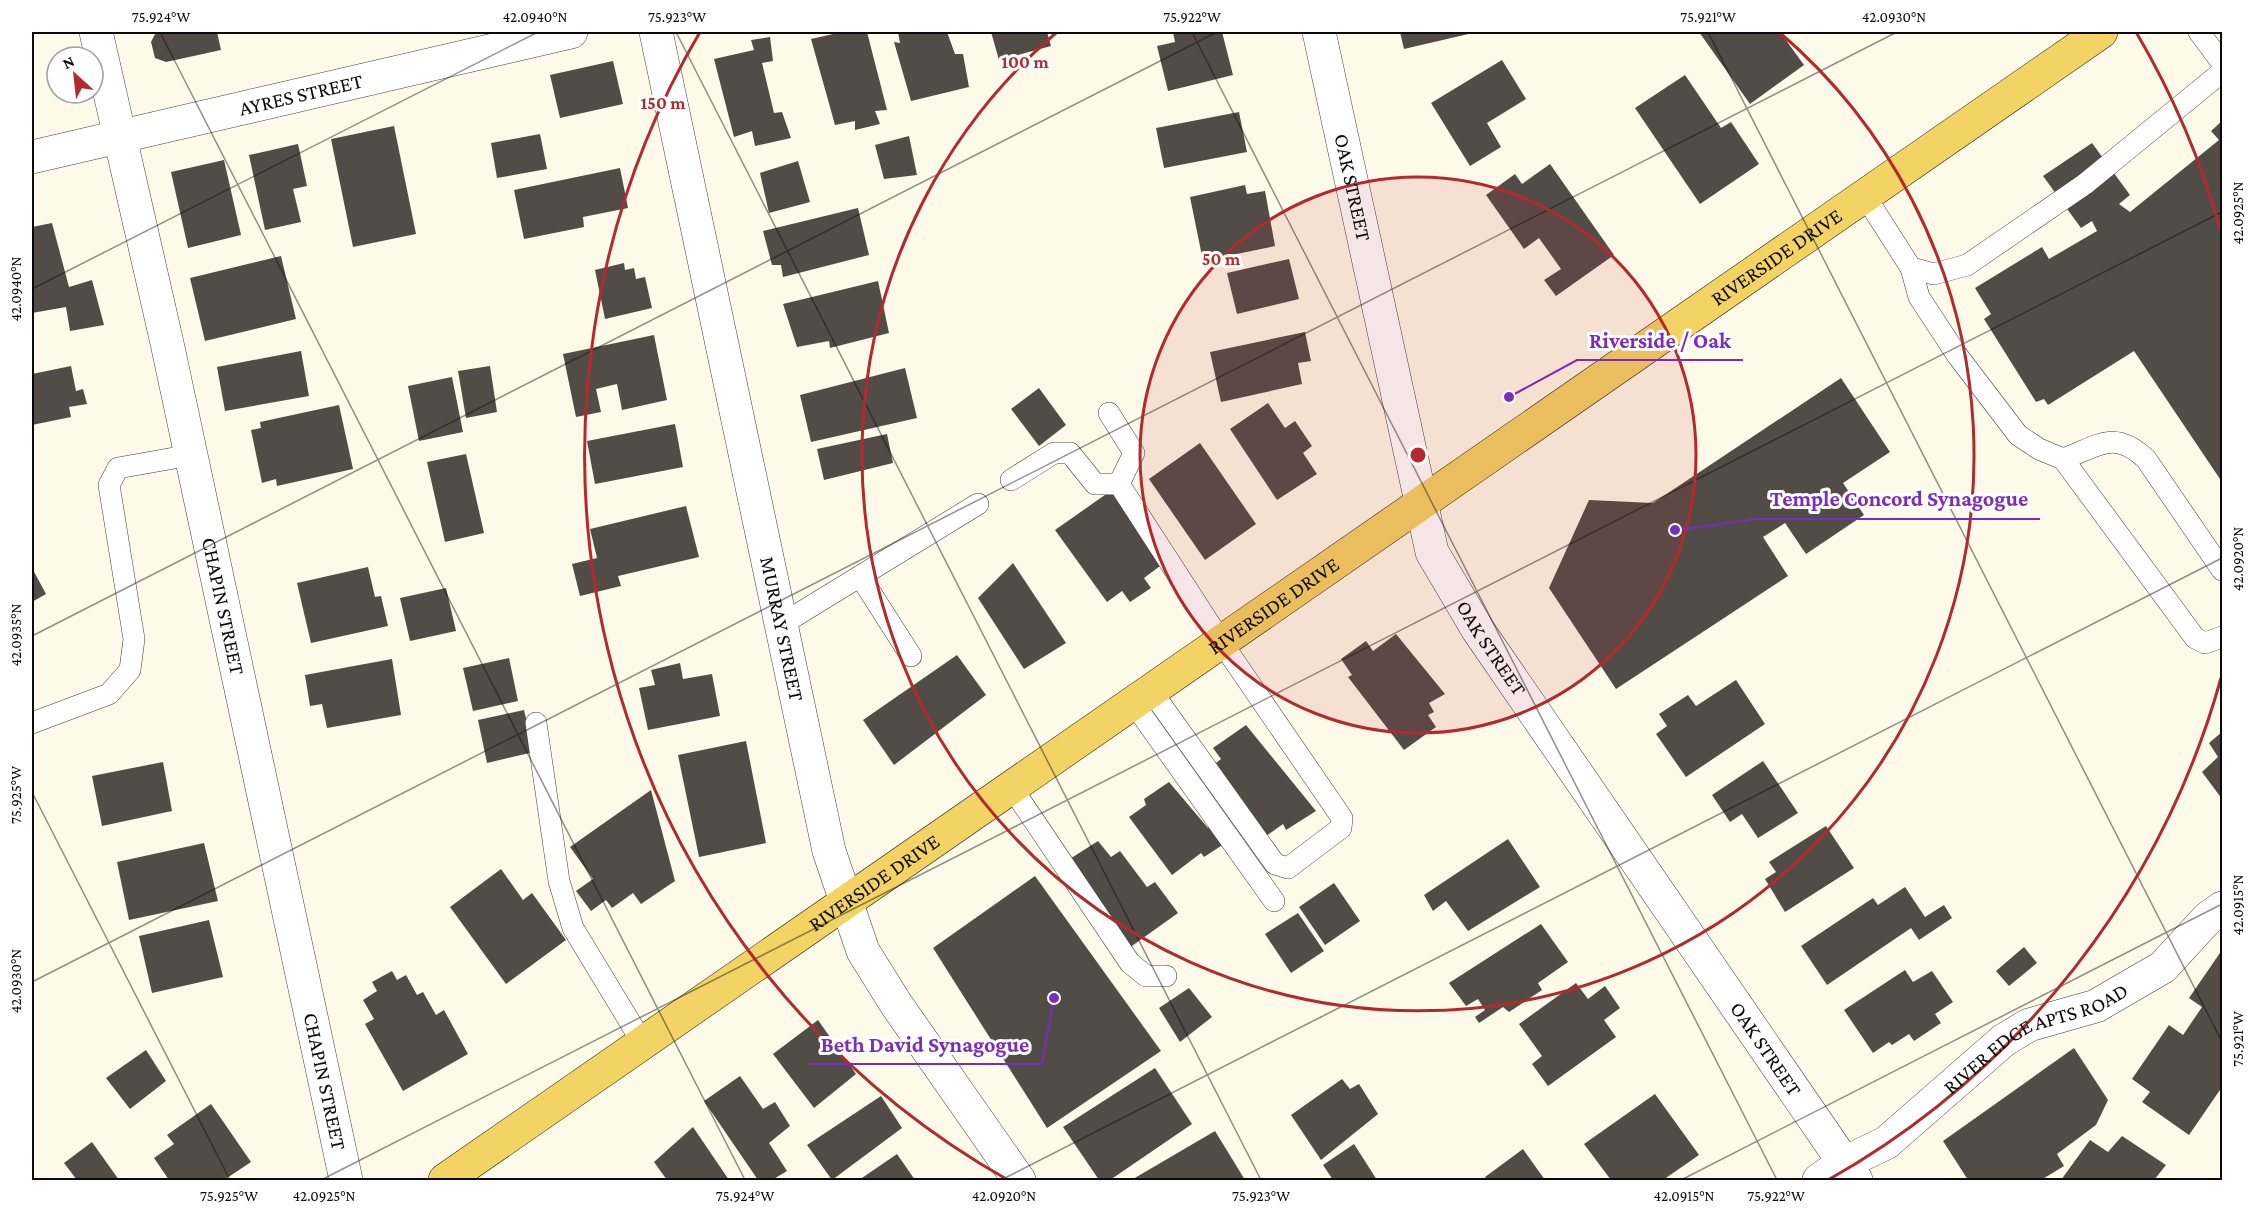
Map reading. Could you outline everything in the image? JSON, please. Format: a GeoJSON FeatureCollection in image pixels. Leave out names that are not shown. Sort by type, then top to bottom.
{"type":"FeatureCollection","features":[{"type":"Feature","properties":{"kind":"main road","name":"RIVERSIDE DRIVE"},"geometry":{"type":"LineString","coordinates":[[444,1180],[1143,698],[2101,32]]}},
{"type":"Feature","properties":{"kind":"street","name":"CHAPIN STREET"},"geometry":{"type":"LineString","coordinates":[[96,32],[191,455],[346,1180]]}},
{"type":"Feature","properties":{"kind":"street","name":"AYRES STREET"},"geometry":{"type":"LineString","coordinates":[[32,157],[571,32]]}},
{"type":"Feature","properties":{"kind":"street","name":"MURRAY STREET"},"geometry":{"type":"LineString","coordinates":[[656,32],[829,851],[845,904],[863,951],[896,1004],[1019,1180]]}},
{"type":"Feature","properties":{"kind":"street","name":"OAK STREET"},"geometry":{"type":"LineString","coordinates":[[1319,32],[1432,552],[1478,630],[1840,1175]]}},
{"type":"Feature","properties":{"kind":"street","name":"RIVER EDGE APTS ROAD"},"geometry":{"type":"LineString","coordinates":[[1840,1175],[1886,1143],[2004,1040],[2029,1025],[2096,1006],[2163,967],[2208,918],[2223,908]]}},
{"type":"Feature","properties":{"kind":"lane"},"geometry":{"type":"LineString","coordinates":[[2199,32],[2223,63]]}},
{"type":"Feature","properties":{"kind":"lane"},"geometry":{"type":"LineString","coordinates":[[1911,268],[1934,274],[1967,265],[2085,184],[2223,72]]}},
{"type":"Feature","properties":{"kind":"lane"},"geometry":{"type":"LineString","coordinates":[[1865,196],[1911,268],[1919,297],[1957,355],[2018,435],[2039,449],[2063,459],[2195,638],[2205,643],[2223,637]]}},
{"type":"Feature","properties":{"kind":"lane"},"geometry":{"type":"LineString","coordinates":[[1109,413],[1134,453],[1119,484]]}},
{"type":"Feature","properties":{"kind":"lane"},"geometry":{"type":"LineString","coordinates":[[2063,459],[2115,440],[2131,445],[2146,459],[2223,570]]}},
{"type":"Feature","properties":{"kind":"lane"},"geometry":{"type":"LineString","coordinates":[[1011,480],[1054,453],[1070,453],[1095,484],[1119,484]]}},
{"type":"Feature","properties":{"kind":"lane"},"geometry":{"type":"LineString","coordinates":[[32,723],[109,694],[130,670],[134,639],[109,485],[118,468],[191,455]]}},
{"type":"Feature","properties":{"kind":"lane"},"geometry":{"type":"LineString","coordinates":[[1119,484],[1222,643],[1342,818],[1341,828],[1288,868],[1275,864],[1143,698]]}},
{"type":"Feature","properties":{"kind":"lane"},"geometry":{"type":"LineString","coordinates":[[782,624],[978,504]]}},
{"type":"Feature","properties":{"kind":"lane"},"geometry":{"type":"LineString","coordinates":[[860,576],[911,656]]}},
{"type":"Feature","properties":{"kind":"lane"},"geometry":{"type":"LineString","coordinates":[[1143,698],[1274,901]]}},
{"type":"Feature","properties":{"kind":"lane"},"geometry":{"type":"LineString","coordinates":[[536,723],[559,881],[573,928],[642,1042]]}},
{"type":"Feature","properties":{"kind":"lane"},"geometry":{"type":"LineString","coordinates":[[1012,788],[1130,963],[1146,976],[1166,976]]}},
{"type":"Feature","properties":{"kind":"building"},"geometry":{"type":"Polygon","coordinates":[[[217,32],[221,50],[166,62],[155,58],[151,42],[155,34],[217,32]]]}},
{"type":"Feature","properties":{"kind":"building"},"geometry":{"type":"Polygon","coordinates":[[[842,32],[867,32],[887,110],[875,111],[880,124],[855,130],[855,121],[835,125],[811,39],[842,32]]]}},
{"type":"Feature","properties":{"kind":"building"},"geometry":{"type":"Polygon","coordinates":[[[898,32],[947,32],[955,54],[963,54],[969,87],[911,101],[894,42],[900,43],[898,32]]]}},
{"type":"Feature","properties":{"kind":"building"},"geometry":{"type":"Polygon","coordinates":[[[991,32],[1047,32],[1051,46],[999,60],[991,32]]]}},
{"type":"Feature","properties":{"kind":"building"},"geometry":{"type":"Polygon","coordinates":[[[1173,32],[1222,32],[1233,75],[1168,91],[1157,46],[1175,42],[1173,32]]]}},
{"type":"Feature","properties":{"kind":"building"},"geometry":{"type":"Polygon","coordinates":[[[1400,32],[1477,32],[1404,49],[1400,32]]]}},
{"type":"Feature","properties":{"kind":"building"},"geometry":{"type":"Polygon","coordinates":[[[1699,32],[1780,32],[1804,65],[1750,104],[1699,32]]]}},
{"type":"Feature","properties":{"kind":"building"},"geometry":{"type":"Polygon","coordinates":[[[770,37],[773,61],[762,63],[774,113],[782,112],[791,138],[755,146],[752,131],[734,137],[714,59],[754,50],[751,40],[770,37]]]}},
{"type":"Feature","properties":{"kind":"building"},"geometry":{"type":"Polygon","coordinates":[[[1502,60],[1526,99],[1487,123],[1501,147],[1470,166],[1431,103],[1502,60]]]}},
{"type":"Feature","properties":{"kind":"building"},"geometry":{"type":"Polygon","coordinates":[[[613,61],[623,104],[560,118],[550,75],[613,61]]]}},
{"type":"Feature","properties":{"kind":"building"},"geometry":{"type":"Polygon","coordinates":[[[1685,75],[1721,128],[1731,122],[1759,164],[1700,204],[1635,108],[1685,75]]]}},
{"type":"Feature","properties":{"kind":"building"},"geometry":{"type":"Polygon","coordinates":[[[1239,112],[1247,152],[1164,168],[1156,128],[1239,112]]]}},
{"type":"Feature","properties":{"kind":"building"},"geometry":{"type":"Polygon","coordinates":[[[2222,121],[2222,482],[2134,351],[2048,405],[2044,399],[2036,402],[1984,319],[1991,314],[1975,288],[2042,247],[2049,259],[2097,231],[2092,221],[2081,228],[2043,176],[2092,143],[2130,195],[2119,204],[2130,212],[2219,140],[2211,131],[2222,121]]]}},
{"type":"Feature","properties":{"kind":"building"},"geometry":{"type":"Polygon","coordinates":[[[394,126],[416,234],[353,247],[331,139],[394,126]]]}},
{"type":"Feature","properties":{"kind":"building"},"geometry":{"type":"Polygon","coordinates":[[[540,134],[547,169],[497,178],[491,143],[540,134]]]}},
{"type":"Feature","properties":{"kind":"building"},"geometry":{"type":"Polygon","coordinates":[[[909,136],[917,175],[884,179],[875,145],[909,136]]]}},
{"type":"Feature","properties":{"kind":"building"},"geometry":{"type":"Polygon","coordinates":[[[298,144],[307,186],[293,189],[301,222],[265,230],[249,155],[298,144]]]}},
{"type":"Feature","properties":{"kind":"building"},"geometry":{"type":"Polygon","coordinates":[[[224,160],[241,235],[188,248],[171,172],[224,160]]]}},
{"type":"Feature","properties":{"kind":"building"},"geometry":{"type":"Polygon","coordinates":[[[798,161],[810,202],[769,213],[760,173],[798,161]]]}},
{"type":"Feature","properties":{"kind":"building"},"geometry":{"type":"Polygon","coordinates":[[[1550,164],[1614,255],[1556,296],[1544,280],[1561,269],[1539,238],[1524,249],[1486,195],[1515,174],[1522,184],[1550,164]]]}},
{"type":"Feature","properties":{"kind":"building"},"geometry":{"type":"Polygon","coordinates":[[[620,168],[628,208],[583,217],[584,227],[524,239],[514,190],[620,168]]]}},
{"type":"Feature","properties":{"kind":"building"},"geometry":{"type":"Polygon","coordinates":[[[1245,185],[1247,194],[1265,191],[1275,246],[1203,261],[1190,197],[1245,185]]]}},
{"type":"Feature","properties":{"kind":"building"},"geometry":{"type":"Polygon","coordinates":[[[858,208],[869,255],[783,277],[781,265],[772,265],[763,231],[858,208]]]}},
{"type":"Feature","properties":{"kind":"building"},"geometry":{"type":"Polygon","coordinates":[[[52,223],[69,287],[92,280],[104,325],[70,331],[66,307],[32,313],[32,227],[52,223]]]}},
{"type":"Feature","properties":{"kind":"building"},"geometry":{"type":"Polygon","coordinates":[[[281,256],[296,319],[205,341],[190,278],[281,256]]]}},
{"type":"Feature","properties":{"kind":"building"},"geometry":{"type":"Polygon","coordinates":[[[1289,259],[1299,299],[1237,314],[1227,273],[1289,259]]]}},
{"type":"Feature","properties":{"kind":"building"},"geometry":{"type":"Polygon","coordinates":[[[624,263],[625,270],[634,268],[636,279],[645,277],[652,308],[605,319],[595,270],[624,263]]]}},
{"type":"Feature","properties":{"kind":"building"},"geometry":{"type":"Polygon","coordinates":[[[878,281],[889,333],[830,348],[829,341],[797,347],[783,304],[878,281]]]}},
{"type":"Feature","properties":{"kind":"building"},"geometry":{"type":"Polygon","coordinates":[[[1305,332],[1311,361],[1298,363],[1302,384],[1221,402],[1210,352],[1305,332]]]}},
{"type":"Feature","properties":{"kind":"building"},"geometry":{"type":"Polygon","coordinates":[[[654,335],[667,400],[622,410],[617,384],[596,389],[601,412],[576,417],[563,354],[654,335]]]}},
{"type":"Feature","properties":{"kind":"building"},"geometry":{"type":"Polygon","coordinates":[[[301,351],[309,396],[225,411],[217,367],[301,351]]]}},
{"type":"Feature","properties":{"kind":"building"},"geometry":{"type":"Polygon","coordinates":[[[71,366],[76,391],[83,389],[87,404],[69,407],[71,417],[32,425],[32,374],[71,366]]]}},
{"type":"Feature","properties":{"kind":"building"},"geometry":{"type":"Polygon","coordinates":[[[490,366],[497,412],[466,418],[458,371],[490,366]]]}},
{"type":"Feature","properties":{"kind":"building"},"geometry":{"type":"Polygon","coordinates":[[[905,368],[917,418],[811,442],[800,395],[905,368]]]}},
{"type":"Feature","properties":{"kind":"building"},"geometry":{"type":"Polygon","coordinates":[[[452,377],[463,432],[419,441],[408,386],[452,377]]]}},
{"type":"Feature","properties":{"kind":"building"},"geometry":{"type":"Polygon","coordinates":[[[1841,378],[1890,452],[1843,483],[1864,515],[1806,554],[1785,523],[1763,537],[1788,576],[1616,689],[1549,588],[1589,500],[1653,503],[1841,378]]]}},
{"type":"Feature","properties":{"kind":"building"},"geometry":{"type":"Polygon","coordinates":[[[1039,388],[1066,425],[1039,446],[1011,409],[1039,388]]]}},
{"type":"Feature","properties":{"kind":"building"},"geometry":{"type":"Polygon","coordinates":[[[1268,403],[1285,428],[1295,421],[1312,446],[1303,453],[1317,474],[1277,500],[1230,429],[1268,403]]]}},
{"type":"Feature","properties":{"kind":"building"},"geometry":{"type":"Polygon","coordinates":[[[339,405],[353,469],[277,486],[276,479],[262,483],[251,430],[261,428],[260,422],[339,405]]]}},
{"type":"Feature","properties":{"kind":"building"},"geometry":{"type":"Polygon","coordinates":[[[675,424],[683,467],[595,484],[587,441],[675,424]]]}},
{"type":"Feature","properties":{"kind":"building"},"geometry":{"type":"Polygon","coordinates":[[[887,434],[893,463],[824,480],[817,449],[887,434]]]}},
{"type":"Feature","properties":{"kind":"building"},"geometry":{"type":"Polygon","coordinates":[[[1200,443],[1256,524],[1205,560],[1149,479],[1200,443]]]}},
{"type":"Feature","properties":{"kind":"building"},"geometry":{"type":"Polygon","coordinates":[[[466,454],[484,533],[445,542],[427,462],[466,454]]]}},
{"type":"Feature","properties":{"kind":"building"},"geometry":{"type":"Polygon","coordinates":[[[1112,490],[1164,563],[1144,578],[1151,588],[1130,602],[1122,591],[1107,602],[1055,530],[1112,490]]]}},
{"type":"Feature","properties":{"kind":"building"},"geometry":{"type":"Polygon","coordinates":[[[686,506],[699,557],[618,576],[621,586],[580,596],[572,564],[597,558],[590,529],[686,506]]]}},
{"type":"Feature","properties":{"kind":"building"},"geometry":{"type":"Polygon","coordinates":[[[1013,563],[1066,643],[1024,669],[978,598],[1013,563]]]}},
{"type":"Feature","properties":{"kind":"building"},"geometry":{"type":"Polygon","coordinates":[[[368,567],[375,597],[381,596],[388,626],[311,643],[297,583],[368,567]]]}},
{"type":"Feature","properties":{"kind":"building"},"geometry":{"type":"Polygon","coordinates":[[[32,568],[46,594],[32,602],[32,568]]]}},
{"type":"Feature","properties":{"kind":"building"},"geometry":{"type":"Polygon","coordinates":[[[446,588],[456,631],[410,641],[400,598],[446,588]]]}},
{"type":"Feature","properties":{"kind":"building"},"geometry":{"type":"Polygon","coordinates":[[[1396,634],[1445,694],[1429,703],[1434,712],[1428,715],[1436,727],[1404,750],[1348,677],[1352,675],[1341,659],[1366,641],[1373,651],[1396,634]]]}},
{"type":"Feature","properties":{"kind":"building"},"geometry":{"type":"Polygon","coordinates":[[[957,655],[986,695],[894,765],[863,720],[957,655]]]}},
{"type":"Feature","properties":{"kind":"building"},"geometry":{"type":"Polygon","coordinates":[[[509,658],[518,701],[473,711],[463,668],[509,658]]]}},
{"type":"Feature","properties":{"kind":"building"},"geometry":{"type":"Polygon","coordinates":[[[392,659],[401,715],[327,728],[322,704],[310,706],[305,675],[392,659]]]}},
{"type":"Feature","properties":{"kind":"building"},"geometry":{"type":"Polygon","coordinates":[[[680,663],[683,679],[712,674],[720,716],[648,730],[639,688],[655,685],[651,670],[680,663]]]}},
{"type":"Feature","properties":{"kind":"building"},"geometry":{"type":"Polygon","coordinates":[[[1736,680],[1765,724],[1686,777],[1656,734],[1667,726],[1659,714],[1688,695],[1696,706],[1736,680]]]}},
{"type":"Feature","properties":{"kind":"building"},"geometry":{"type":"Polygon","coordinates":[[[524,710],[534,752],[487,763],[478,720],[524,710]]]}},
{"type":"Feature","properties":{"kind":"building"},"geometry":{"type":"Polygon","coordinates":[[[1246,725],[1316,811],[1286,830],[1283,824],[1266,836],[1211,767],[1221,759],[1213,748],[1246,725]]]}},
{"type":"Feature","properties":{"kind":"building"},"geometry":{"type":"Polygon","coordinates":[[[2222,732],[2222,799],[2202,772],[2218,757],[2209,743],[2222,732]]]}},
{"type":"Feature","properties":{"kind":"building"},"geometry":{"type":"Polygon","coordinates":[[[746,741],[766,843],[699,857],[678,755],[746,741]]]}},
{"type":"Feature","properties":{"kind":"building"},"geometry":{"type":"Polygon","coordinates":[[[1763,761],[1798,813],[1758,838],[1742,814],[1730,822],[1712,795],[1763,761]]]}},
{"type":"Feature","properties":{"kind":"building"},"geometry":{"type":"Polygon","coordinates":[[[163,762],[172,811],[102,826],[92,776],[163,762]]]}},
{"type":"Feature","properties":{"kind":"building"},"geometry":{"type":"Polygon","coordinates":[[[1169,782],[1208,828],[1211,824],[1224,844],[1204,857],[1201,853],[1172,875],[1129,817],[1146,805],[1144,799],[1169,782]]]}},
{"type":"Feature","properties":{"kind":"building"},"geometry":{"type":"Polygon","coordinates":[[[651,790],[675,881],[641,904],[633,893],[612,908],[606,900],[591,911],[576,891],[593,879],[570,847],[651,790]]]}},
{"type":"Feature","properties":{"kind":"building"},"geometry":{"type":"Polygon","coordinates":[[[1826,826],[1854,868],[1785,912],[1765,879],[1776,872],[1769,862],[1826,826]]]}},
{"type":"Feature","properties":{"kind":"building"},"geometry":{"type":"Polygon","coordinates":[[[1508,839],[1540,887],[1468,931],[1446,901],[1433,911],[1424,895],[1508,839]]]}},
{"type":"Feature","properties":{"kind":"building"},"geometry":{"type":"Polygon","coordinates":[[[1098,841],[1111,857],[1120,851],[1147,887],[1155,882],[1178,913],[1129,948],[1065,862],[1098,841]]]}},
{"type":"Feature","properties":{"kind":"building"},"geometry":{"type":"Polygon","coordinates":[[[204,843],[218,901],[129,920],[117,862],[204,843]]]}},
{"type":"Feature","properties":{"kind":"building"},"geometry":{"type":"Polygon","coordinates":[[[501,869],[523,900],[532,893],[566,940],[506,984],[450,907],[501,869]]]}},
{"type":"Feature","properties":{"kind":"building"},"geometry":{"type":"Polygon","coordinates":[[[1035,876],[1161,1051],[1047,1128],[933,948],[1035,876]]]}},
{"type":"Feature","properties":{"kind":"building"},"geometry":{"type":"Polygon","coordinates":[[[1334,883],[1360,921],[1325,945],[1299,907],[1334,883]]]}},
{"type":"Feature","properties":{"kind":"building"},"geometry":{"type":"Polygon","coordinates":[[[1905,887],[1925,917],[1944,905],[1952,918],[1919,940],[1911,928],[1827,985],[1801,946],[1873,898],[1878,905],[1905,887]]]}},
{"type":"Feature","properties":{"kind":"building"},"geometry":{"type":"Polygon","coordinates":[[[1298,913],[1324,951],[1291,973],[1265,934],[1298,913]]]}},
{"type":"Feature","properties":{"kind":"building"},"geometry":{"type":"Polygon","coordinates":[[[209,920],[223,977],[152,993],[139,936],[209,920]]]}},
{"type":"Feature","properties":{"kind":"building"},"geometry":{"type":"Polygon","coordinates":[[[1541,924],[1568,962],[1538,983],[1542,990],[1509,1012],[1503,1007],[1479,1023],[1475,1017],[1485,1010],[1478,999],[1466,1006],[1449,983],[1541,924]]]}},
{"type":"Feature","properties":{"kind":"building"},"geometry":{"type":"Polygon","coordinates":[[[2024,947],[2037,963],[2009,986],[1996,971],[2024,947]]]}},
{"type":"Feature","properties":{"kind":"building"},"geometry":{"type":"Polygon","coordinates":[[[2222,950],[2222,1087],[2189,1135],[2142,1102],[2150,1092],[2132,1079],[2169,1025],[2183,1035],[2202,1007],[2189,998],[2222,950]]]}},
{"type":"Feature","properties":{"kind":"building"},"geometry":{"type":"Polygon","coordinates":[[[1905,970],[1913,982],[1932,971],[1953,1002],[1935,1014],[1941,1023],[1914,1041],[1909,1034],[1892,1045],[1889,1042],[1873,1053],[1844,1010],[1905,970]]]}},
{"type":"Feature","properties":{"kind":"building"},"geometry":{"type":"Polygon","coordinates":[[[392,971],[397,980],[406,975],[417,995],[423,992],[436,1015],[444,1010],[468,1054],[403,1091],[365,1024],[374,1019],[363,1000],[377,991],[372,982],[392,971]]]}},
{"type":"Feature","properties":{"kind":"building"},"geometry":{"type":"Polygon","coordinates":[[[1576,983],[1588,999],[1605,986],[1620,1008],[1604,1020],[1616,1037],[1548,1086],[1532,1064],[1542,1056],[1519,1024],[1576,983]]]}},
{"type":"Feature","properties":{"kind":"building"},"geometry":{"type":"Polygon","coordinates":[[[1189,988],[1212,1017],[1180,1042],[1159,1008],[1189,988]]]}},
{"type":"Feature","properties":{"kind":"building"},"geometry":{"type":"Polygon","coordinates":[[[818,1020],[856,1074],[814,1108],[773,1054],[818,1020]]]}},
{"type":"Feature","properties":{"kind":"building"},"geometry":{"type":"Polygon","coordinates":[[[2074,1048],[2108,1100],[2096,1125],[2057,1154],[2064,1166],[2041,1180],[1968,1180],[1943,1141],[2074,1048]]]}},
{"type":"Feature","properties":{"kind":"building"},"geometry":{"type":"Polygon","coordinates":[[[146,1050],[166,1081],[130,1109],[106,1078],[146,1050]]]}},
{"type":"Feature","properties":{"kind":"building"},"geometry":{"type":"Polygon","coordinates":[[[1155,1068],[1192,1124],[1110,1180],[1099,1180],[1063,1127],[1155,1068]]]}},
{"type":"Feature","properties":{"kind":"building"},"geometry":{"type":"Polygon","coordinates":[[[740,1076],[763,1109],[775,1102],[790,1126],[769,1143],[787,1171],[772,1180],[758,1180],[704,1101],[740,1076]]]}},
{"type":"Feature","properties":{"kind":"building"},"geometry":{"type":"Polygon","coordinates":[[[1342,1079],[1350,1089],[1359,1084],[1378,1114],[1321,1160],[1291,1115],[1342,1079]]]}},
{"type":"Feature","properties":{"kind":"building"},"geometry":{"type":"Polygon","coordinates":[[[1655,1094],[1699,1155],[1663,1180],[1611,1180],[1584,1144],[1655,1094]]]}},
{"type":"Feature","properties":{"kind":"building"},"geometry":{"type":"Polygon","coordinates":[[[881,1096],[902,1128],[832,1180],[807,1145],[881,1096]]]}},
{"type":"Feature","properties":{"kind":"building"},"geometry":{"type":"Polygon","coordinates":[[[211,1104],[251,1162],[224,1180],[169,1180],[154,1158],[174,1144],[167,1135],[211,1104]]]}},
{"type":"Feature","properties":{"kind":"building"},"geometry":{"type":"Polygon","coordinates":[[[693,1127],[729,1180],[667,1180],[654,1162],[693,1127]]]}},
{"type":"Feature","properties":{"kind":"building"},"geometry":{"type":"Polygon","coordinates":[[[1215,1131],[1245,1180],[1133,1179],[1215,1131]]]}},
{"type":"Feature","properties":{"kind":"building"},"geometry":{"type":"Polygon","coordinates":[[[2122,1136],[2166,1165],[2154,1180],[2061,1180],[2090,1140],[2108,1152],[2122,1136]]]}},
{"type":"Feature","properties":{"kind":"building"},"geometry":{"type":"Polygon","coordinates":[[[92,1142],[119,1180],[77,1180],[64,1163],[92,1142]]]}},
{"type":"Feature","properties":{"kind":"building"},"geometry":{"type":"Polygon","coordinates":[[[1354,1144],[1377,1180],[1333,1180],[1323,1165],[1354,1144]]]}},
{"type":"Feature","properties":{"kind":"building"},"geometry":{"type":"Polygon","coordinates":[[[1523,1149],[1545,1180],[1487,1180],[1485,1177],[1523,1149]]]}},
{"type":"Feature","properties":{"kind":"building"},"geometry":{"type":"Polygon","coordinates":[[[897,1154],[915,1180],[859,1180],[897,1154]]]}},
{"type":"Feature","properties":{"kind":"place","name":"Riverside / Oak"},"geometry":{"type":"Point","coordinates":[1509,397]}},
{"type":"Feature","properties":{"kind":"place","name":"Temple Concord Synagogue"},"geometry":{"type":"Point","coordinates":[1675,530]}},
{"type":"Feature","properties":{"kind":"place","name":"Beth David Synagogue"},"geometry":{"type":"Point","coordinates":[1054,998]}}]}
